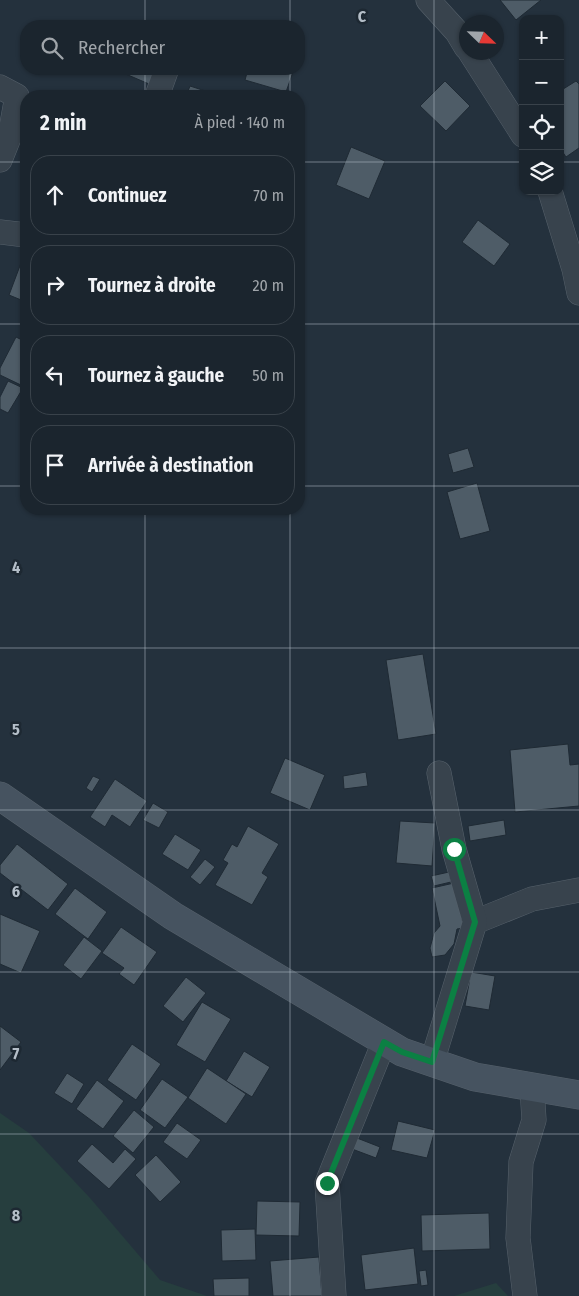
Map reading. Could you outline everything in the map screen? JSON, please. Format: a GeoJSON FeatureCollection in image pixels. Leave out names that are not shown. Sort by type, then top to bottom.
{"type":"FeatureCollection","features":[{"type":"Feature","properties":{"kind":"street"},"geometry":{"type":"LineString","coordinates":[[428,0],[459,35]]}},
{"type":"Feature","properties":{"kind":"street"},"geometry":{"type":"LineString","coordinates":[[475,60],[519,129]]}},
{"type":"Feature","properties":{"kind":"street"},"geometry":{"type":"LineString","coordinates":[[159,90],[165,75]]}},
{"type":"Feature","properties":{"kind":"street"},"geometry":{"type":"LineString","coordinates":[[0,87],[17,96],[10,135],[0,160]]}},
{"type":"Feature","properties":{"kind":"street"},"geometry":{"type":"LineString","coordinates":[[551,195],[574,269],[579,293]]}},
{"type":"Feature","properties":{"kind":"street"},"geometry":{"type":"LineString","coordinates":[[0,232],[20,234]]}},
{"type":"Feature","properties":{"kind":"street"},"geometry":{"type":"LineString","coordinates":[[432,1062],[475,922],[454,849],[439,772]]}},
{"type":"Feature","properties":{"kind":"street"},"geometry":{"type":"LineString","coordinates":[[0,796],[172,916],[402,1052],[475,1077],[579,1095]]}},
{"type":"Feature","properties":{"kind":"street"},"geometry":{"type":"LineString","coordinates":[[475,922],[532,898],[579,890]]}},
{"type":"Feature","properties":{"kind":"street"},"geometry":{"type":"LineString","coordinates":[[334,1296],[327,1183],[384,1042]]}},
{"type":"Feature","properties":{"kind":"street"},"geometry":{"type":"LineString","coordinates":[[525,1296],[518,1228],[520,1162],[534,1120],[532,1087]]}},
{"type":"Feature","properties":{"kind":"green space"},"geometry":{"type":"Polygon","coordinates":[[[0,1113],[29,1133],[90,1198],[160,1280],[207,1296],[0,1296],[0,1113]]]}},
{"type":"Feature","properties":{"kind":"green space"},"geometry":{"type":"Polygon","coordinates":[[[496,1283],[508,1296],[454,1296],[496,1283]]]}},
{"type":"Feature","properties":{"kind":"building"},"geometry":{"type":"Polygon","coordinates":[[[500,0],[541,0],[522,15],[519,15],[516,20],[500,0]]]}},
{"type":"Feature","properties":{"kind":"building"},"geometry":{"type":"Polygon","coordinates":[[[128,75],[161,75],[156,87],[128,75]]]}},
{"type":"Feature","properties":{"kind":"building"},"geometry":{"type":"Polygon","coordinates":[[[246,75],[292,75],[287,90],[279,90],[245,80],[246,75]]]}},
{"type":"Feature","properties":{"kind":"building"},"geometry":{"type":"Polygon","coordinates":[[[445,81],[470,106],[446,131],[420,106],[445,81]]]}},
{"type":"Feature","properties":{"kind":"building"},"geometry":{"type":"Polygon","coordinates":[[[576,81],[579,84],[579,148],[566,157],[564,154],[564,88],[576,81]]]}},
{"type":"Feature","properties":{"kind":"building"},"geometry":{"type":"Polygon","coordinates":[[[190,86],[202,90],[188,90],[190,86]]]}},
{"type":"Feature","properties":{"kind":"building"},"geometry":{"type":"Polygon","coordinates":[[[351,147],[385,161],[369,199],[336,185],[351,147]]]}},
{"type":"Feature","properties":{"kind":"building"},"geometry":{"type":"Polygon","coordinates":[[[478,220],[510,244],[494,266],[462,242],[478,220]]]}},
{"type":"Feature","properties":{"kind":"building"},"geometry":{"type":"Polygon","coordinates":[[[20,266],[20,300],[9,295],[20,266]]]}},
{"type":"Feature","properties":{"kind":"building"},"geometry":{"type":"Polygon","coordinates":[[[16,337],[20,339],[20,385],[0,375],[0,368],[16,337]]]}},
{"type":"Feature","properties":{"kind":"building"},"geometry":{"type":"Polygon","coordinates":[[[8,381],[20,387],[20,393],[8,413],[0,409],[0,397],[8,381]]]}},
{"type":"Feature","properties":{"kind":"building"},"geometry":{"type":"Polygon","coordinates":[[[468,448],[474,467],[453,473],[448,454],[468,448]]]}},
{"type":"Feature","properties":{"kind":"building"},"geometry":{"type":"Polygon","coordinates":[[[477,483],[490,531],[460,539],[447,492],[477,483]]]}},
{"type":"Feature","properties":{"kind":"building"},"geometry":{"type":"Polygon","coordinates":[[[423,654],[436,734],[398,740],[386,660],[423,654]]]}},
{"type":"Feature","properties":{"kind":"building"},"geometry":{"type":"Polygon","coordinates":[[[568,744],[570,765],[579,764],[579,806],[515,812],[510,750],[568,744]]]}},
{"type":"Feature","properties":{"kind":"building"},"geometry":{"type":"Polygon","coordinates":[[[285,758],[325,775],[310,810],[270,793],[285,758]]]}},
{"type":"Feature","properties":{"kind":"building"},"geometry":{"type":"Polygon","coordinates":[[[366,772],[368,786],[344,789],[343,776],[366,772]]]}},
{"type":"Feature","properties":{"kind":"building"},"geometry":{"type":"Polygon","coordinates":[[[93,776],[100,779],[92,792],[86,788],[93,776]]]}},
{"type":"Feature","properties":{"kind":"building"},"geometry":{"type":"Polygon","coordinates":[[[115,779],[147,801],[130,827],[112,815],[105,827],[90,817],[115,779]]]}},
{"type":"Feature","properties":{"kind":"building"},"geometry":{"type":"Polygon","coordinates":[[[153,803],[168,812],[159,828],[143,820],[153,803]]]}},
{"type":"Feature","properties":{"kind":"building"},"geometry":{"type":"Polygon","coordinates":[[[504,820],[506,835],[470,841],[468,826],[504,820]]]}},
{"type":"Feature","properties":{"kind":"building"},"geometry":{"type":"Polygon","coordinates":[[[400,821],[435,823],[432,866],[396,863],[400,821]]]}},
{"type":"Feature","properties":{"kind":"building"},"geometry":{"type":"Polygon","coordinates":[[[248,826],[279,844],[262,873],[268,877],[252,905],[215,885],[228,863],[223,860],[232,844],[237,847],[248,826]]]}},
{"type":"Feature","properties":{"kind":"building"},"geometry":{"type":"Polygon","coordinates":[[[175,834],[201,850],[188,870],[162,854],[175,834]]]}},
{"type":"Feature","properties":{"kind":"building"},"geometry":{"type":"Polygon","coordinates":[[[17,844],[68,884],[48,910],[0,873],[0,865],[17,844]]]}},
{"type":"Feature","properties":{"kind":"building"},"geometry":{"type":"Polygon","coordinates":[[[205,859],[215,867],[200,885],[190,877],[205,859]]]}},
{"type":"Feature","properties":{"kind":"building"},"geometry":{"type":"Polygon","coordinates":[[[449,872],[451,882],[434,886],[431,876],[449,872]]]}},
{"type":"Feature","properties":{"kind":"building"},"geometry":{"type":"Polygon","coordinates":[[[454,883],[464,928],[457,929],[454,944],[445,955],[432,957],[430,948],[434,933],[440,926],[432,888],[454,883]]]}},
{"type":"Feature","properties":{"kind":"building"},"geometry":{"type":"Polygon","coordinates":[[[75,888],[107,912],[88,939],[55,914],[75,888]]]}},
{"type":"Feature","properties":{"kind":"building"},"geometry":{"type":"Polygon","coordinates":[[[0,914],[40,931],[21,973],[0,964],[0,914]]]}},
{"type":"Feature","properties":{"kind":"building"},"geometry":{"type":"Polygon","coordinates":[[[121,927],[157,952],[134,985],[119,974],[124,968],[102,953],[121,927]]]}},
{"type":"Feature","properties":{"kind":"building"},"geometry":{"type":"Polygon","coordinates":[[[84,937],[102,951],[81,979],[63,965],[84,937]]]}},
{"type":"Feature","properties":{"kind":"building"},"geometry":{"type":"Polygon","coordinates":[[[471,972],[495,976],[489,1010],[465,1006],[471,972]]]}},
{"type":"Feature","properties":{"kind":"building"},"geometry":{"type":"Polygon","coordinates":[[[186,977],[206,993],[183,1022],[163,1006],[186,977]]]}},
{"type":"Feature","properties":{"kind":"building"},"geometry":{"type":"Polygon","coordinates":[[[202,1002],[231,1019],[205,1062],[176,1045],[202,1002]]]}},
{"type":"Feature","properties":{"kind":"building"},"geometry":{"type":"Polygon","coordinates":[[[0,1026],[21,1042],[0,1070],[0,1026]]]}},
{"type":"Feature","properties":{"kind":"building"},"geometry":{"type":"Polygon","coordinates":[[[132,1044],[161,1064],[136,1100],[107,1080],[132,1044]]]}},
{"type":"Feature","properties":{"kind":"building"},"geometry":{"type":"Polygon","coordinates":[[[244,1051],[270,1067],[252,1097],[226,1081],[244,1051]]]}},
{"type":"Feature","properties":{"kind":"building"},"geometry":{"type":"Polygon","coordinates":[[[207,1068],[246,1094],[226,1124],[188,1098],[207,1068]]]}},
{"type":"Feature","properties":{"kind":"building"},"geometry":{"type":"Polygon","coordinates":[[[67,1073],[84,1084],[72,1104],[54,1093],[67,1073]]]}},
{"type":"Feature","properties":{"kind":"building"},"geometry":{"type":"Polygon","coordinates":[[[162,1079],[188,1097],[165,1128],[140,1110],[162,1079]]]}},
{"type":"Feature","properties":{"kind":"building"},"geometry":{"type":"Polygon","coordinates":[[[97,1080],[124,1101],[103,1129],[76,1109],[97,1080]]]}},
{"type":"Feature","properties":{"kind":"building"},"geometry":{"type":"Polygon","coordinates":[[[134,1110],[154,1127],[133,1153],[113,1136],[134,1110]]]}},
{"type":"Feature","properties":{"kind":"building"},"geometry":{"type":"Polygon","coordinates":[[[398,1121],[435,1130],[427,1158],[391,1150],[398,1121]]]}},
{"type":"Feature","properties":{"kind":"building"},"geometry":{"type":"Polygon","coordinates":[[[177,1123],[201,1140],[187,1159],[163,1142],[177,1123]]]}},
{"type":"Feature","properties":{"kind":"building"},"geometry":{"type":"Polygon","coordinates":[[[357,1138],[380,1147],[376,1158],[352,1149],[357,1138]]]}},
{"type":"Feature","properties":{"kind":"building"},"geometry":{"type":"Polygon","coordinates":[[[92,1144],[113,1163],[125,1149],[136,1159],[109,1189],[77,1161],[92,1144]]]}},
{"type":"Feature","properties":{"kind":"building"},"geometry":{"type":"Polygon","coordinates":[[[156,1155],[181,1182],[160,1202],[135,1175],[156,1155]]]}},
{"type":"Feature","properties":{"kind":"building"},"geometry":{"type":"Polygon","coordinates":[[[257,1201],[300,1202],[299,1236],[256,1235],[257,1201]]]}},
{"type":"Feature","properties":{"kind":"building"},"geometry":{"type":"Polygon","coordinates":[[[489,1213],[490,1249],[422,1251],[421,1215],[489,1213]]]}},
{"type":"Feature","properties":{"kind":"building"},"geometry":{"type":"Polygon","coordinates":[[[255,1229],[256,1260],[222,1261],[221,1230],[255,1229]]]}},
{"type":"Feature","properties":{"kind":"building"},"geometry":{"type":"Polygon","coordinates":[[[414,1248],[418,1284],[365,1290],[361,1255],[414,1248]]]}},
{"type":"Feature","properties":{"kind":"building"},"geometry":{"type":"Polygon","coordinates":[[[319,1257],[322,1296],[273,1296],[270,1261],[319,1257]]]}},
{"type":"Feature","properties":{"kind":"building"},"geometry":{"type":"Polygon","coordinates":[[[426,1270],[428,1285],[421,1286],[419,1271],[426,1270]]]}},
{"type":"Feature","properties":{"kind":"building"},"geometry":{"type":"Polygon","coordinates":[[[249,1278],[249,1296],[214,1296],[213,1279],[249,1278]]]}},
{"type":"Feature","properties":{"kind":"route"},"geometry":{"type":"LineString","coordinates":[[327,1183],[384,1042],[402,1052],[432,1062],[475,922],[454,849]]}}]}
